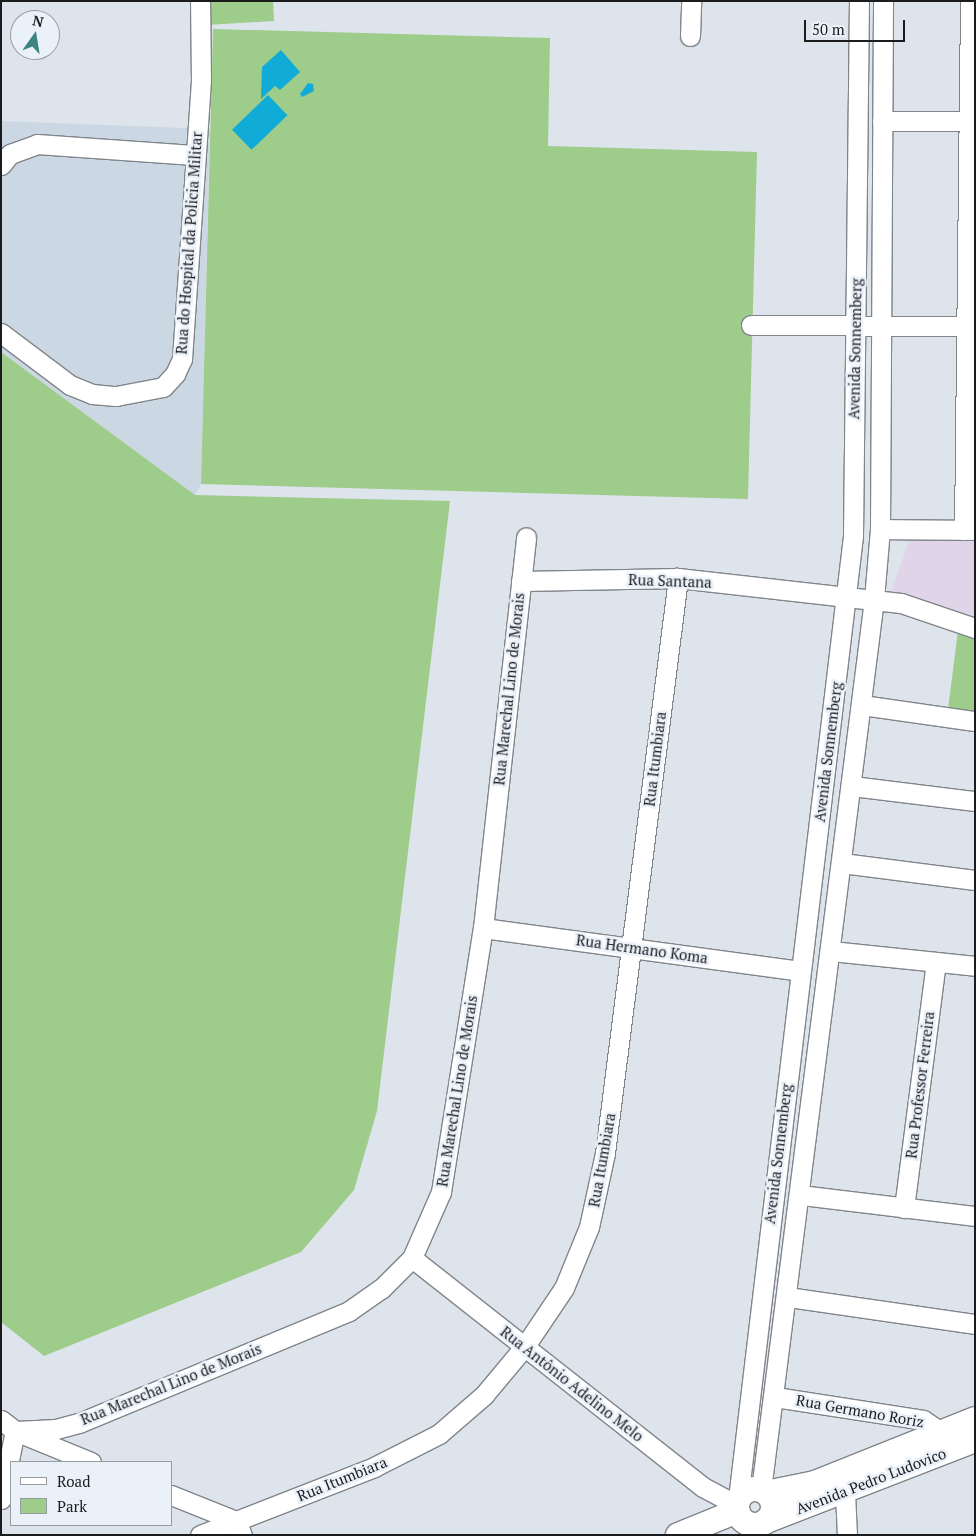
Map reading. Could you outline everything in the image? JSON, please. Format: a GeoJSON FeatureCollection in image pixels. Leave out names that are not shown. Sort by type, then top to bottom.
{"type":"FeatureCollection","features":[{"type":"Feature","properties":{"kind":"main road","name":"Avenida Pedro Ludovico"},"geometry":{"type":"LineString","coordinates":[[746,1516],[746,1491],[764,1491],[815,1483],[975,1419]]}},
{"type":"Feature","properties":{"kind":"main road","name":"Avenida Pedro Ludovico"},"geometry":{"type":"LineString","coordinates":[[678,1535],[746,1516],[845,1493],[975,1440]]}},
{"type":"Feature","properties":{"kind":"main road"},"geometry":{"type":"LineString","coordinates":[[746,1516],[773,1507],[764,1491]]}},
{"type":"Feature","properties":{"kind":"street","name":"Rua do Hospital da Policia Militar"},"geometry":{"type":"LineString","coordinates":[[1,333],[70,385],[92,394],[116,396],[163,387],[175,374],[182,359],[194,155],[201,80],[200,1]]}},
{"type":"Feature","properties":{"kind":"street"},"geometry":{"type":"LineString","coordinates":[[690,36],[691,1]]}},
{"type":"Feature","properties":{"kind":"street","name":"Avenida Sonnemberg"},"geometry":{"type":"LineString","coordinates":[[746,1516],[800,971],[848,598],[853,536],[859,1]]}},
{"type":"Feature","properties":{"kind":"street","name":"Avenida Sonnemberg"},"geometry":{"type":"LineString","coordinates":[[764,1491],[862,705],[880,529],[883,1]]}},
{"type":"Feature","properties":{"kind":"street"},"geometry":{"type":"LineString","coordinates":[[880,529],[969,530],[972,121],[970,1]]}},
{"type":"Feature","properties":{"kind":"street"},"geometry":{"type":"LineString","coordinates":[[882,121],[972,121]]}},
{"type":"Feature","properties":{"kind":"street"},"geometry":{"type":"LineString","coordinates":[[1,165],[10,154],[36,144],[194,155]]}},
{"type":"Feature","properties":{"kind":"street"},"geometry":{"type":"LineString","coordinates":[[751,325],[971,326]]}},
{"type":"Feature","properties":{"kind":"street","name":"Rua Marechal Lino de Morais"},"geometry":{"type":"LineString","coordinates":[[8,1426],[70,1425],[349,1311],[381,1289],[412,1258],[441,1192],[483,928],[526,536]]}},
{"type":"Feature","properties":{"kind":"street","name":"Rua Santana"},"geometry":{"type":"LineString","coordinates":[[521,581],[678,578],[901,603],[975,628]]}},
{"type":"Feature","properties":{"kind":"street","name":"Rua Itumbiara"},"geometry":{"type":"LineString","coordinates":[[200,1535],[239,1528],[374,1467],[439,1434],[484,1395],[524,1346],[564,1288],[590,1227],[605,1153],[678,578]]}},
{"type":"Feature","properties":{"kind":"street"},"geometry":{"type":"LineString","coordinates":[[862,705],[975,722]]}},
{"type":"Feature","properties":{"kind":"street"},"geometry":{"type":"LineString","coordinates":[[852,786],[975,801]]}},
{"type":"Feature","properties":{"kind":"street"},"geometry":{"type":"LineString","coordinates":[[842,862],[975,880]]}},
{"type":"Feature","properties":{"kind":"street","name":"Rua Hermano Koma"},"geometry":{"type":"LineString","coordinates":[[483,928],[800,971]]}},
{"type":"Feature","properties":{"kind":"street"},"geometry":{"type":"LineString","coordinates":[[832,952],[975,966]]}},
{"type":"Feature","properties":{"kind":"street","name":"Rua Professor Ferreira"},"geometry":{"type":"LineString","coordinates":[[904,1208],[936,962]]}},
{"type":"Feature","properties":{"kind":"street"},"geometry":{"type":"LineString","coordinates":[[801,1195],[975,1216]]}},
{"type":"Feature","properties":{"kind":"street","name":"Rua Antônio Adelino Melo"},"geometry":{"type":"LineString","coordinates":[[412,1258],[703,1487],[746,1516]]}},
{"type":"Feature","properties":{"kind":"street"},"geometry":{"type":"LineString","coordinates":[[788,1297],[975,1324]]}},
{"type":"Feature","properties":{"kind":"street","name":"Rua Germano Roriz"},"geometry":{"type":"LineString","coordinates":[[775,1397],[923,1420],[941,1432]]}},
{"type":"Feature","properties":{"kind":"street","name":"Rua Marechal Lino de Morais"},"geometry":{"type":"LineString","coordinates":[[60,1450],[62,1438],[70,1425]]}},
{"type":"Feature","properties":{"kind":"street"},"geometry":{"type":"LineString","coordinates":[[1,1499],[8,1426],[88,1461]]}},
{"type":"Feature","properties":{"kind":"street"},"geometry":{"type":"LineString","coordinates":[[845,1493],[847,1535]]}},
{"type":"Feature","properties":{"kind":"street"},"geometry":{"type":"LineString","coordinates":[[172,1495],[239,1528]]}},
{"type":"Feature","properties":{"kind":"shaded area"},"geometry":{"type":"Polygon","coordinates":[[[2,121],[210,129],[201,484],[195,495],[1,352],[2,121]]]}},
{"type":"Feature","properties":{"kind":"shaded area"},"geometry":{"type":"Polygon","coordinates":[[[911,536],[975,537],[975,621],[889,597],[911,536]]]}},
{"type":"Feature","properties":{"kind":"green space"},"geometry":{"type":"Polygon","coordinates":[[[205,1],[273,1],[274,21],[206,25],[205,1]]]}},
{"type":"Feature","properties":{"kind":"green space"},"geometry":{"type":"Polygon","coordinates":[[[213,29],[550,38],[548,146],[757,152],[748,499],[201,484],[213,29]]]}},
{"type":"Feature","properties":{"kind":"green space"},"geometry":{"type":"Polygon","coordinates":[[[1,352],[195,495],[450,501],[377,1111],[354,1190],[301,1252],[44,1356],[1,1322],[1,352]]]}},
{"type":"Feature","properties":{"kind":"green space"},"geometry":{"type":"Polygon","coordinates":[[[959,623],[975,628],[975,721],[947,717],[959,623]]]}},
{"type":"Feature","properties":{"kind":"water"},"geometry":{"type":"Polygon","coordinates":[[[281,50],[300,72],[280,90],[275,86],[261,99],[262,67],[281,50]]]}},
{"type":"Feature","properties":{"kind":"water"},"geometry":{"type":"Polygon","coordinates":[[[308,83],[313,84],[314,91],[302,97],[300,94],[308,83]]]}},
{"type":"Feature","properties":{"kind":"water"},"geometry":{"type":"Polygon","coordinates":[[[268,95],[287,115],[251,150],[232,130],[268,95]]]}}]}
